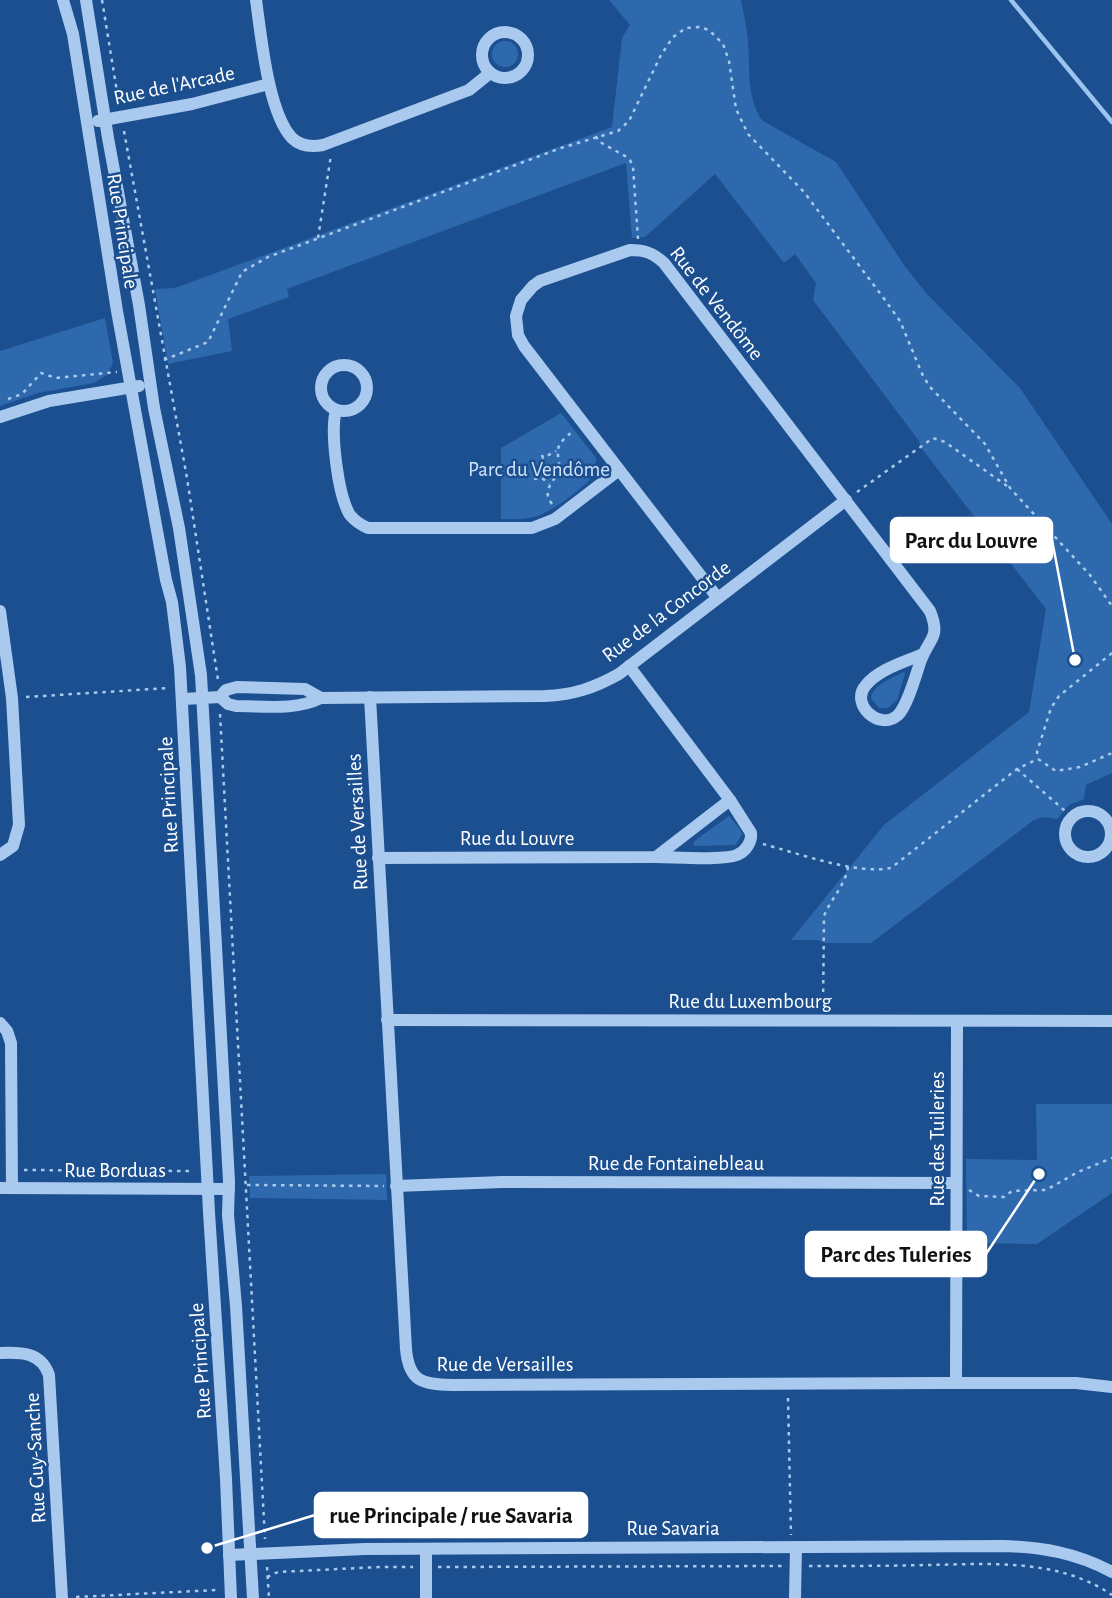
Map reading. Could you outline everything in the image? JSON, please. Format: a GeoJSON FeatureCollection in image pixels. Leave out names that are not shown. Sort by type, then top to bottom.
{"type":"FeatureCollection","features":[{"type":"Feature","properties":{"kind":"street","name":"Rue Principale"},"geometry":{"type":"LineString","coordinates":[[64,0],[73,34],[131,388],[172,602],[183,699],[231,1598]]}},
{"type":"Feature","properties":{"kind":"street","name":"Rue Principale"},"geometry":{"type":"LineString","coordinates":[[86,0],[139,305],[150,384],[179,528],[204,698],[229,1189],[228,1215],[253,1598]]}},
{"type":"Feature","properties":{"kind":"street"},"geometry":{"type":"LineString","coordinates":[[256,0],[269,84],[289,135],[300,144],[317,146],[469,90],[486,79],[490,73]]}},
{"type":"Feature","properties":{"kind":"street","name":"Rue de l'Arcade"},"geometry":{"type":"LineString","coordinates":[[87,122],[192,104],[269,84]]}},
{"type":"Feature","properties":{"kind":"street","name":"Rue de Vendôme"},"geometry":{"type":"LineString","coordinates":[[717,597],[524,346],[518,335],[516,316],[522,300],[540,281],[630,250],[644,250],[664,263],[850,497],[929,611],[936,631],[923,654],[899,714],[892,719],[875,719],[863,707],[860,698],[866,684],[923,654]]}},
{"type":"Feature","properties":{"kind":"street"},"geometry":{"type":"LineString","coordinates":[[0,416],[49,401],[150,384]]}},
{"type":"Feature","properties":{"kind":"street"},"geometry":{"type":"LineString","coordinates":[[336,410],[332,435],[344,501],[353,518],[368,528],[532,528],[555,519],[618,470]]}},
{"type":"Feature","properties":{"kind":"street","name":"Rue de la Concorde"},"geometry":{"type":"LineString","coordinates":[[183,699],[220,697],[236,706],[303,705],[321,698],[564,695],[586,690],[629,666],[850,497]]}},
{"type":"Feature","properties":{"kind":"street"},"geometry":{"type":"LineString","coordinates":[[0,611],[12,698],[19,824],[13,846],[0,855]]}},
{"type":"Feature","properties":{"kind":"street","name":"Rue du Louvre"},"geometry":{"type":"LineString","coordinates":[[379,858],[727,857],[740,854],[749,845],[751,833],[730,800],[629,666]]}},
{"type":"Feature","properties":{"kind":"street","name":"Rue de la Concorde"},"geometry":{"type":"LineString","coordinates":[[220,697],[226,690],[237,687],[305,689],[321,698]]}},
{"type":"Feature","properties":{"kind":"street","name":"Rue de Versailles"},"geometry":{"type":"LineString","coordinates":[[370,697],[387,1020],[391,1186],[407,1357],[411,1371],[425,1382],[452,1385],[1076,1383],[1112,1387]]}},
{"type":"Feature","properties":{"kind":"street"},"geometry":{"type":"LineString","coordinates":[[656,857],[730,800]]}},
{"type":"Feature","properties":{"kind":"street"},"geometry":{"type":"LineString","coordinates":[[1083,811],[1091,811],[1104,817],[1111,830],[1110,845],[1098,855],[1090,857],[1075,853],[1066,841],[1066,825],[1072,817],[1083,811]]}},
{"type":"Feature","properties":{"kind":"street","name":"Rue du Luxembourg"},"geometry":{"type":"LineString","coordinates":[[387,1020],[823,1020],[957,1023],[1112,1021]]}},
{"type":"Feature","properties":{"kind":"street"},"geometry":{"type":"LineString","coordinates":[[0,1023],[12,1043],[6,1188]]}},
{"type":"Feature","properties":{"kind":"street","name":"Rue des Tuileries"},"geometry":{"type":"LineString","coordinates":[[956,1383],[961,1186],[957,1023]]}},
{"type":"Feature","properties":{"kind":"street","name":"Rue de Fontainebleau"},"geometry":{"type":"LineString","coordinates":[[391,1186],[502,1182],[961,1186]]}},
{"type":"Feature","properties":{"kind":"street","name":"Rue Borduas"},"geometry":{"type":"LineString","coordinates":[[6,1188],[229,1189]]}},
{"type":"Feature","properties":{"kind":"street","name":"Rue Guy-Sanche"},"geometry":{"type":"LineString","coordinates":[[0,1353],[18,1352],[34,1356],[43,1362],[49,1375],[62,1598]]}},
{"type":"Feature","properties":{"kind":"street"},"geometry":{"type":"LineString","coordinates":[[795,1598],[796,1547]]}},
{"type":"Feature","properties":{"kind":"street","name":"Rue Savaria"},"geometry":{"type":"LineString","coordinates":[[229,1555],[365,1549],[1024,1547],[1076,1556],[1112,1572]]}},
{"type":"Feature","properties":{"kind":"street"},"geometry":{"type":"LineString","coordinates":[[426,1549],[426,1598]]}},
{"type":"Feature","properties":{"kind":"path"},"geometry":{"type":"LineString","coordinates":[[102,0],[118,100]]}},
{"type":"Feature","properties":{"kind":"path"},"geometry":{"type":"LineString","coordinates":[[164,360],[208,342],[242,272],[268,257],[596,136],[618,131],[629,121],[661,55],[678,32],[699,27],[715,34],[726,51],[736,110],[743,127],[804,192],[868,276],[900,321],[930,387],[985,444],[1010,488]]}},
{"type":"Feature","properties":{"kind":"path","name":"Rue Principale"},"geometry":{"type":"LineString","coordinates":[[125,134],[187,478],[217,668]]}},
{"type":"Feature","properties":{"kind":"path"},"geometry":{"type":"LineString","coordinates":[[596,136],[598,141],[630,160],[633,166],[638,237]]}},
{"type":"Feature","properties":{"kind":"path"},"geometry":{"type":"LineString","coordinates":[[318,238],[331,153]]}},
{"type":"Feature","properties":{"kind":"path"},"geometry":{"type":"LineString","coordinates":[[0,402],[22,394],[41,373],[56,378],[113,373]]}},
{"type":"Feature","properties":{"kind":"path"},"geometry":{"type":"LineString","coordinates":[[554,507],[548,498],[550,484],[560,469],[557,451],[559,443],[574,430]]}},
{"type":"Feature","properties":{"kind":"path"},"geometry":{"type":"LineString","coordinates":[[850,497],[933,438],[945,442],[1010,488],[1090,575],[1112,606]]}},
{"type":"Feature","properties":{"kind":"path"},"geometry":{"type":"LineString","coordinates":[[541,456],[543,458],[557,451]]}},
{"type":"Feature","properties":{"kind":"path"},"geometry":{"type":"LineString","coordinates":[[534,479],[542,478],[550,484]]}},
{"type":"Feature","properties":{"kind":"path"},"geometry":{"type":"LineString","coordinates":[[1112,653],[1059,696],[1051,708],[1037,752],[1038,759],[1056,771],[1067,771],[1112,753]]}},
{"type":"Feature","properties":{"kind":"path"},"geometry":{"type":"LineString","coordinates":[[21,697],[168,688]]}},
{"type":"Feature","properties":{"kind":"path"},"geometry":{"type":"LineString","coordinates":[[221,725],[265,1533]]}},
{"type":"Feature","properties":{"kind":"path"},"geometry":{"type":"LineString","coordinates":[[761,844],[848,866],[881,870],[898,864],[1017,769],[1038,759]]}},
{"type":"Feature","properties":{"kind":"path"},"geometry":{"type":"LineString","coordinates":[[1017,769],[1072,817]]}},
{"type":"Feature","properties":{"kind":"path"},"geometry":{"type":"LineString","coordinates":[[823,1010],[824,916],[847,876],[848,866]]}},
{"type":"Feature","properties":{"kind":"path"},"geometry":{"type":"LineString","coordinates":[[961,1186],[979,1196],[1004,1197],[1012,1191],[1046,1190],[1112,1158]]}},
{"type":"Feature","properties":{"kind":"path","name":"Rue Borduas"},"geometry":{"type":"LineString","coordinates":[[27,1170],[186,1171]]}},
{"type":"Feature","properties":{"kind":"path"},"geometry":{"type":"LineString","coordinates":[[245,1185],[391,1186]]}},
{"type":"Feature","properties":{"kind":"path"},"geometry":{"type":"LineString","coordinates":[[1017,1185],[1017,1191]]}},
{"type":"Feature","properties":{"kind":"path"},"geometry":{"type":"LineString","coordinates":[[992,1196],[992,1204]]}},
{"type":"Feature","properties":{"kind":"path"},"geometry":{"type":"LineString","coordinates":[[788,1394],[790,1533]]}},
{"type":"Feature","properties":{"kind":"path"},"geometry":{"type":"LineString","coordinates":[[809,1566],[1017,1564],[1063,1572],[1094,1584],[1112,1595]]}},
{"type":"Feature","properties":{"kind":"path"},"geometry":{"type":"LineString","coordinates":[[269,1598],[267,1577],[278,1572],[408,1567]]}},
{"type":"Feature","properties":{"kind":"path","name":"Rue Savaria"},"geometry":{"type":"LineString","coordinates":[[440,1567],[774,1567]]}},
{"type":"Feature","properties":{"kind":"path"},"geometry":{"type":"LineString","coordinates":[[72,1598],[218,1590]]}},
{"type":"Feature","properties":{"kind":"green space"},"geometry":{"type":"Polygon","coordinates":[[[609,0],[741,0],[747,33],[753,102],[763,121],[836,162],[904,265],[927,294],[1020,388],[1112,524],[1112,773],[1086,785],[1084,799],[1069,805],[1057,819],[1042,817],[1034,820],[871,943],[791,940],[884,825],[1029,712],[1046,609],[922,449],[919,441],[813,300],[816,283],[795,254],[784,263],[715,174],[645,237],[632,238],[626,163],[287,289],[289,297],[228,319],[232,351],[168,364],[155,289],[175,288],[612,127],[622,38],[630,25],[609,0]]]}},
{"type":"Feature","properties":{"kind":"green space"},"geometry":{"type":"Polygon","coordinates":[[[505,41],[514,45],[518,54],[514,63],[505,67],[496,63],[492,54],[496,45],[505,41]]]}},
{"type":"Feature","properties":{"kind":"green space"},"geometry":{"type":"Polygon","coordinates":[[[105,318],[113,363],[107,375],[94,383],[38,393],[0,406],[0,351],[105,318]]]}},
{"type":"Feature","properties":{"kind":"green space","name":"Parc du Vendôme"},"geometry":{"type":"Polygon","coordinates":[[[561,413],[596,458],[596,472],[585,484],[550,510],[526,519],[501,519],[501,448],[561,413]]]}},
{"type":"Feature","properties":{"kind":"green space"},"geometry":{"type":"Polygon","coordinates":[[[903,672],[905,674],[897,700],[888,708],[879,708],[871,698],[872,693],[879,685],[903,672]]]}},
{"type":"Feature","properties":{"kind":"green space"},"geometry":{"type":"Polygon","coordinates":[[[729,816],[742,834],[736,845],[695,846],[693,843],[697,839],[729,816]]]}},
{"type":"Feature","properties":{"kind":"green space"},"geometry":{"type":"Polygon","coordinates":[[[1036,1104],[1112,1104],[1112,1193],[1037,1244],[967,1243],[966,1159],[1037,1160],[1036,1104]]]}},
{"type":"Feature","properties":{"kind":"green space"},"geometry":{"type":"Polygon","coordinates":[[[386,1174],[387,1200],[250,1198],[249,1176],[386,1174]]]}},
{"type":"Feature","properties":{"kind":"waterway"},"geometry":{"type":"LineString","coordinates":[[1011,0],[1112,122]]}},
{"type":"Feature","properties":{"kind":"place","name":"Parc du Louvre"},"geometry":{"type":"Point","coordinates":[1075,660]}},
{"type":"Feature","properties":{"kind":"place","name":"Parc des Tuleries"},"geometry":{"type":"Point","coordinates":[1039,1174]}},
{"type":"Feature","properties":{"kind":"place","name":"rue Principale / rue Savaria"},"geometry":{"type":"Point","coordinates":[207,1548]}}]}
